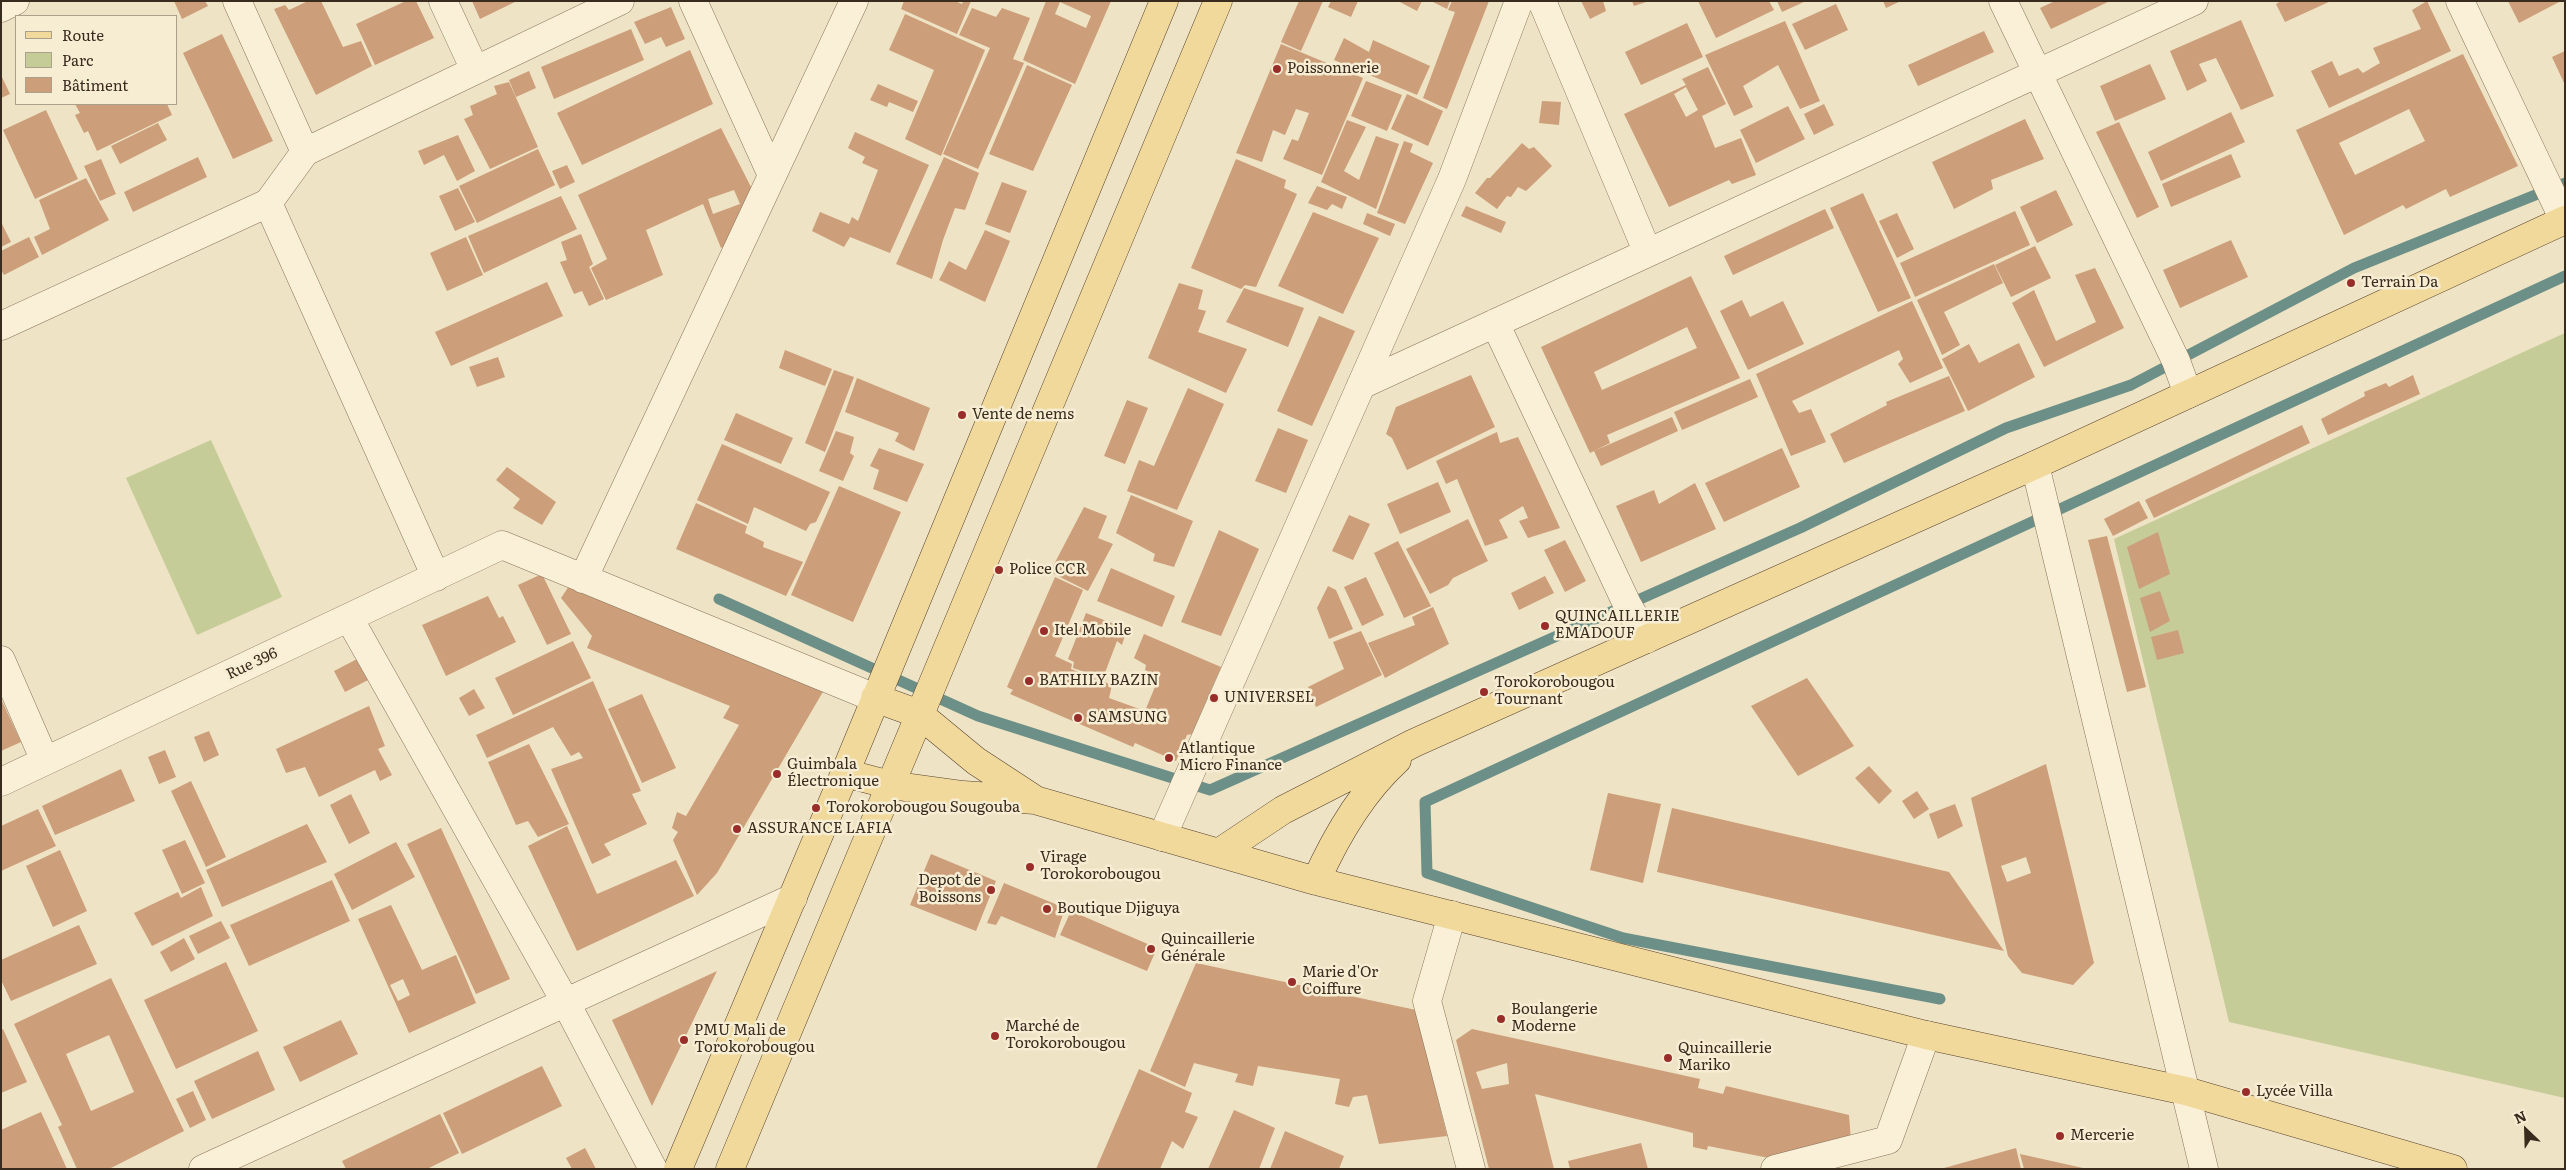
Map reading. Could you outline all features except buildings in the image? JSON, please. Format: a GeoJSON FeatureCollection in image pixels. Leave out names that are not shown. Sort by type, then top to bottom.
{"type":"FeatureCollection","features":[{"type":"Feature","properties":{"kind":"main road"},"geometry":{"type":"LineString","coordinates":[[678,1169],[793,898],[1164,1]]}},
{"type":"Feature","properties":{"kind":"main road"},"geometry":{"type":"LineString","coordinates":[[730,1169],[918,714],[1218,1]]}},
{"type":"Feature","properties":{"kind":"main road"},"geometry":{"type":"LineString","coordinates":[[1220,852],[1283,810],[1414,743],[2035,465],[2565,220]]}},
{"type":"Feature","properties":{"kind":"main road"},"geometry":{"type":"LineString","coordinates":[[875,698],[918,714],[976,760],[1035,800]]}},
{"type":"Feature","properties":{"kind":"main road"},"geometry":{"type":"LineString","coordinates":[[1316,881],[1334,839],[1375,783],[1414,743]]}},
{"type":"Feature","properties":{"kind":"main road"},"geometry":{"type":"LineString","coordinates":[[845,773],[890,785],[963,795],[1035,800],[1316,881],[1926,1035],[2186,1091],[2452,1169]]}},
{"type":"Feature","properties":{"kind":"street"},"geometry":{"type":"LineString","coordinates":[[1,8],[15,1]]}},
{"type":"Feature","properties":{"kind":"street"},"geometry":{"type":"LineString","coordinates":[[237,1],[305,152]]}},
{"type":"Feature","properties":{"kind":"street"},"geometry":{"type":"LineString","coordinates":[[443,1],[475,70]]}},
{"type":"Feature","properties":{"kind":"street"},"geometry":{"type":"LineString","coordinates":[[1,326],[268,203],[305,152],[620,1]]}},
{"type":"Feature","properties":{"kind":"street"},"geometry":{"type":"LineString","coordinates":[[693,1],[771,173]]}},
{"type":"Feature","properties":{"kind":"street"},"geometry":{"type":"LineString","coordinates":[[854,1],[771,173],[583,578],[875,698]]}},
{"type":"Feature","properties":{"kind":"street"},"geometry":{"type":"LineString","coordinates":[[1162,837],[1452,179],[1519,1]]}},
{"type":"Feature","properties":{"kind":"street"},"geometry":{"type":"LineString","coordinates":[[1542,1],[1647,251]]}},
{"type":"Feature","properties":{"kind":"street"},"geometry":{"type":"LineString","coordinates":[[2003,1],[2176,361],[2188,394]]}},
{"type":"Feature","properties":{"kind":"street"},"geometry":{"type":"LineString","coordinates":[[1361,385],[1647,251],[2194,1]]}},
{"type":"Feature","properties":{"kind":"street"},"geometry":{"type":"LineString","coordinates":[[2460,1],[2565,220]]}},
{"type":"Feature","properties":{"kind":"street"},"geometry":{"type":"LineString","coordinates":[[268,203],[436,577]]}},
{"type":"Feature","properties":{"kind":"street"},"geometry":{"type":"LineString","coordinates":[[1495,323],[1627,604],[1647,639]]}},
{"type":"Feature","properties":{"kind":"street"},"geometry":{"type":"LineString","coordinates":[[2035,465],[2204,1169]]}},
{"type":"Feature","properties":{"kind":"street","name":"Rue 396"},"geometry":{"type":"LineString","coordinates":[[1,782],[502,545],[583,578]]}},
{"type":"Feature","properties":{"kind":"street"},"geometry":{"type":"LineString","coordinates":[[349,618],[566,1002],[653,1169]]}},
{"type":"Feature","properties":{"kind":"street"},"geometry":{"type":"LineString","coordinates":[[1,660],[45,761]]}},
{"type":"Feature","properties":{"kind":"street"},"geometry":{"type":"LineString","coordinates":[[203,1169],[793,898]]}},
{"type":"Feature","properties":{"kind":"street"},"geometry":{"type":"LineString","coordinates":[[1452,915],[1427,1001],[1471,1169]]}},
{"type":"Feature","properties":{"kind":"street"},"geometry":{"type":"LineString","coordinates":[[1775,1169],[1888,1140],[1926,1035]]}},
{"type":"Feature","properties":{"kind":"green space"},"geometry":{"type":"Polygon","coordinates":[[[2565,333],[2565,1098],[2229,1022],[2114,539],[2565,333]]]}},
{"type":"Feature","properties":{"kind":"green space"},"geometry":{"type":"Polygon","coordinates":[[[211,440],[282,597],[197,635],[126,478],[211,440]]]}},
{"type":"Feature","properties":{"kind":"waterway"},"geometry":{"type":"LineString","coordinates":[[719,599],[978,716],[1210,790],[1800,528],[2006,428],[2131,385],[2354,268],[2565,183]]}},
{"type":"Feature","properties":{"kind":"waterway"},"geometry":{"type":"LineString","coordinates":[[1940,999],[1623,938],[1427,873],[1425,802],[2565,276]]}},
{"type":"Feature","properties":{"kind":"place","name":"Poissonnerie"},"geometry":{"type":"Point","coordinates":[1277,69]}},
{"type":"Feature","properties":{"kind":"place","name":"Terrain Da"},"geometry":{"type":"Point","coordinates":[2351,283]}},
{"type":"Feature","properties":{"kind":"place","name":"Vente de nems"},"geometry":{"type":"Point","coordinates":[962,415]}},
{"type":"Feature","properties":{"kind":"place","name":"Police CCR"},"geometry":{"type":"Point","coordinates":[999,570]}},
{"type":"Feature","properties":{"kind":"place","name":"QUINCAILLERIE EMADOUF"},"geometry":{"type":"Point","coordinates":[1545,626]}},
{"type":"Feature","properties":{"kind":"place","name":"Itel Mobile"},"geometry":{"type":"Point","coordinates":[1044,631]}},
{"type":"Feature","properties":{"kind":"place","name":"BATHILY BAZIN"},"geometry":{"type":"Point","coordinates":[1029,681]}},
{"type":"Feature","properties":{"kind":"place","name":"Torokorobougou Tournant"},"geometry":{"type":"Point","coordinates":[1484,692]}},
{"type":"Feature","properties":{"kind":"place","name":"UNIVERSEL"},"geometry":{"type":"Point","coordinates":[1214,698]}},
{"type":"Feature","properties":{"kind":"place","name":"SAMSUNG"},"geometry":{"type":"Point","coordinates":[1078,718]}},
{"type":"Feature","properties":{"kind":"place","name":"Atlantique Micro Finance"},"geometry":{"type":"Point","coordinates":[1169,758]}},
{"type":"Feature","properties":{"kind":"place","name":"Guimbala Électronique"},"geometry":{"type":"Point","coordinates":[777,774]}},
{"type":"Feature","properties":{"kind":"place","name":"Torokorobougou Sougouba"},"geometry":{"type":"Point","coordinates":[816,808]}},
{"type":"Feature","properties":{"kind":"place","name":"ASSURANCE LAFIA"},"geometry":{"type":"Point","coordinates":[737,829]}},
{"type":"Feature","properties":{"kind":"place","name":"Virage Torokorobougou"},"geometry":{"type":"Point","coordinates":[1030,867]}},
{"type":"Feature","properties":{"kind":"place","name":"Depot de Boissons"},"geometry":{"type":"Point","coordinates":[991,890]}},
{"type":"Feature","properties":{"kind":"place","name":"Boutique Djiguya"},"geometry":{"type":"Point","coordinates":[1047,909]}},
{"type":"Feature","properties":{"kind":"place","name":"Quincaillerie Générale"},"geometry":{"type":"Point","coordinates":[1151,949]}},
{"type":"Feature","properties":{"kind":"place","name":"Marie d'Or Coiffure"},"geometry":{"type":"Point","coordinates":[1292,982]}},
{"type":"Feature","properties":{"kind":"place","name":"Boulangerie Moderne"},"geometry":{"type":"Point","coordinates":[1501,1019]}},
{"type":"Feature","properties":{"kind":"place","name":"Marché de Torokorobougou"},"geometry":{"type":"Point","coordinates":[995,1036]}},
{"type":"Feature","properties":{"kind":"place","name":"PMU Mali de Torokorobougou"},"geometry":{"type":"Point","coordinates":[684,1040]}},
{"type":"Feature","properties":{"kind":"place","name":"Quincaillerie Mariko"},"geometry":{"type":"Point","coordinates":[1668,1058]}},
{"type":"Feature","properties":{"kind":"place","name":"Lycée Villa"},"geometry":{"type":"Point","coordinates":[2246,1092]}},
{"type":"Feature","properties":{"kind":"place","name":"Mercerie"},"geometry":{"type":"Point","coordinates":[2060,1136]}}]}
